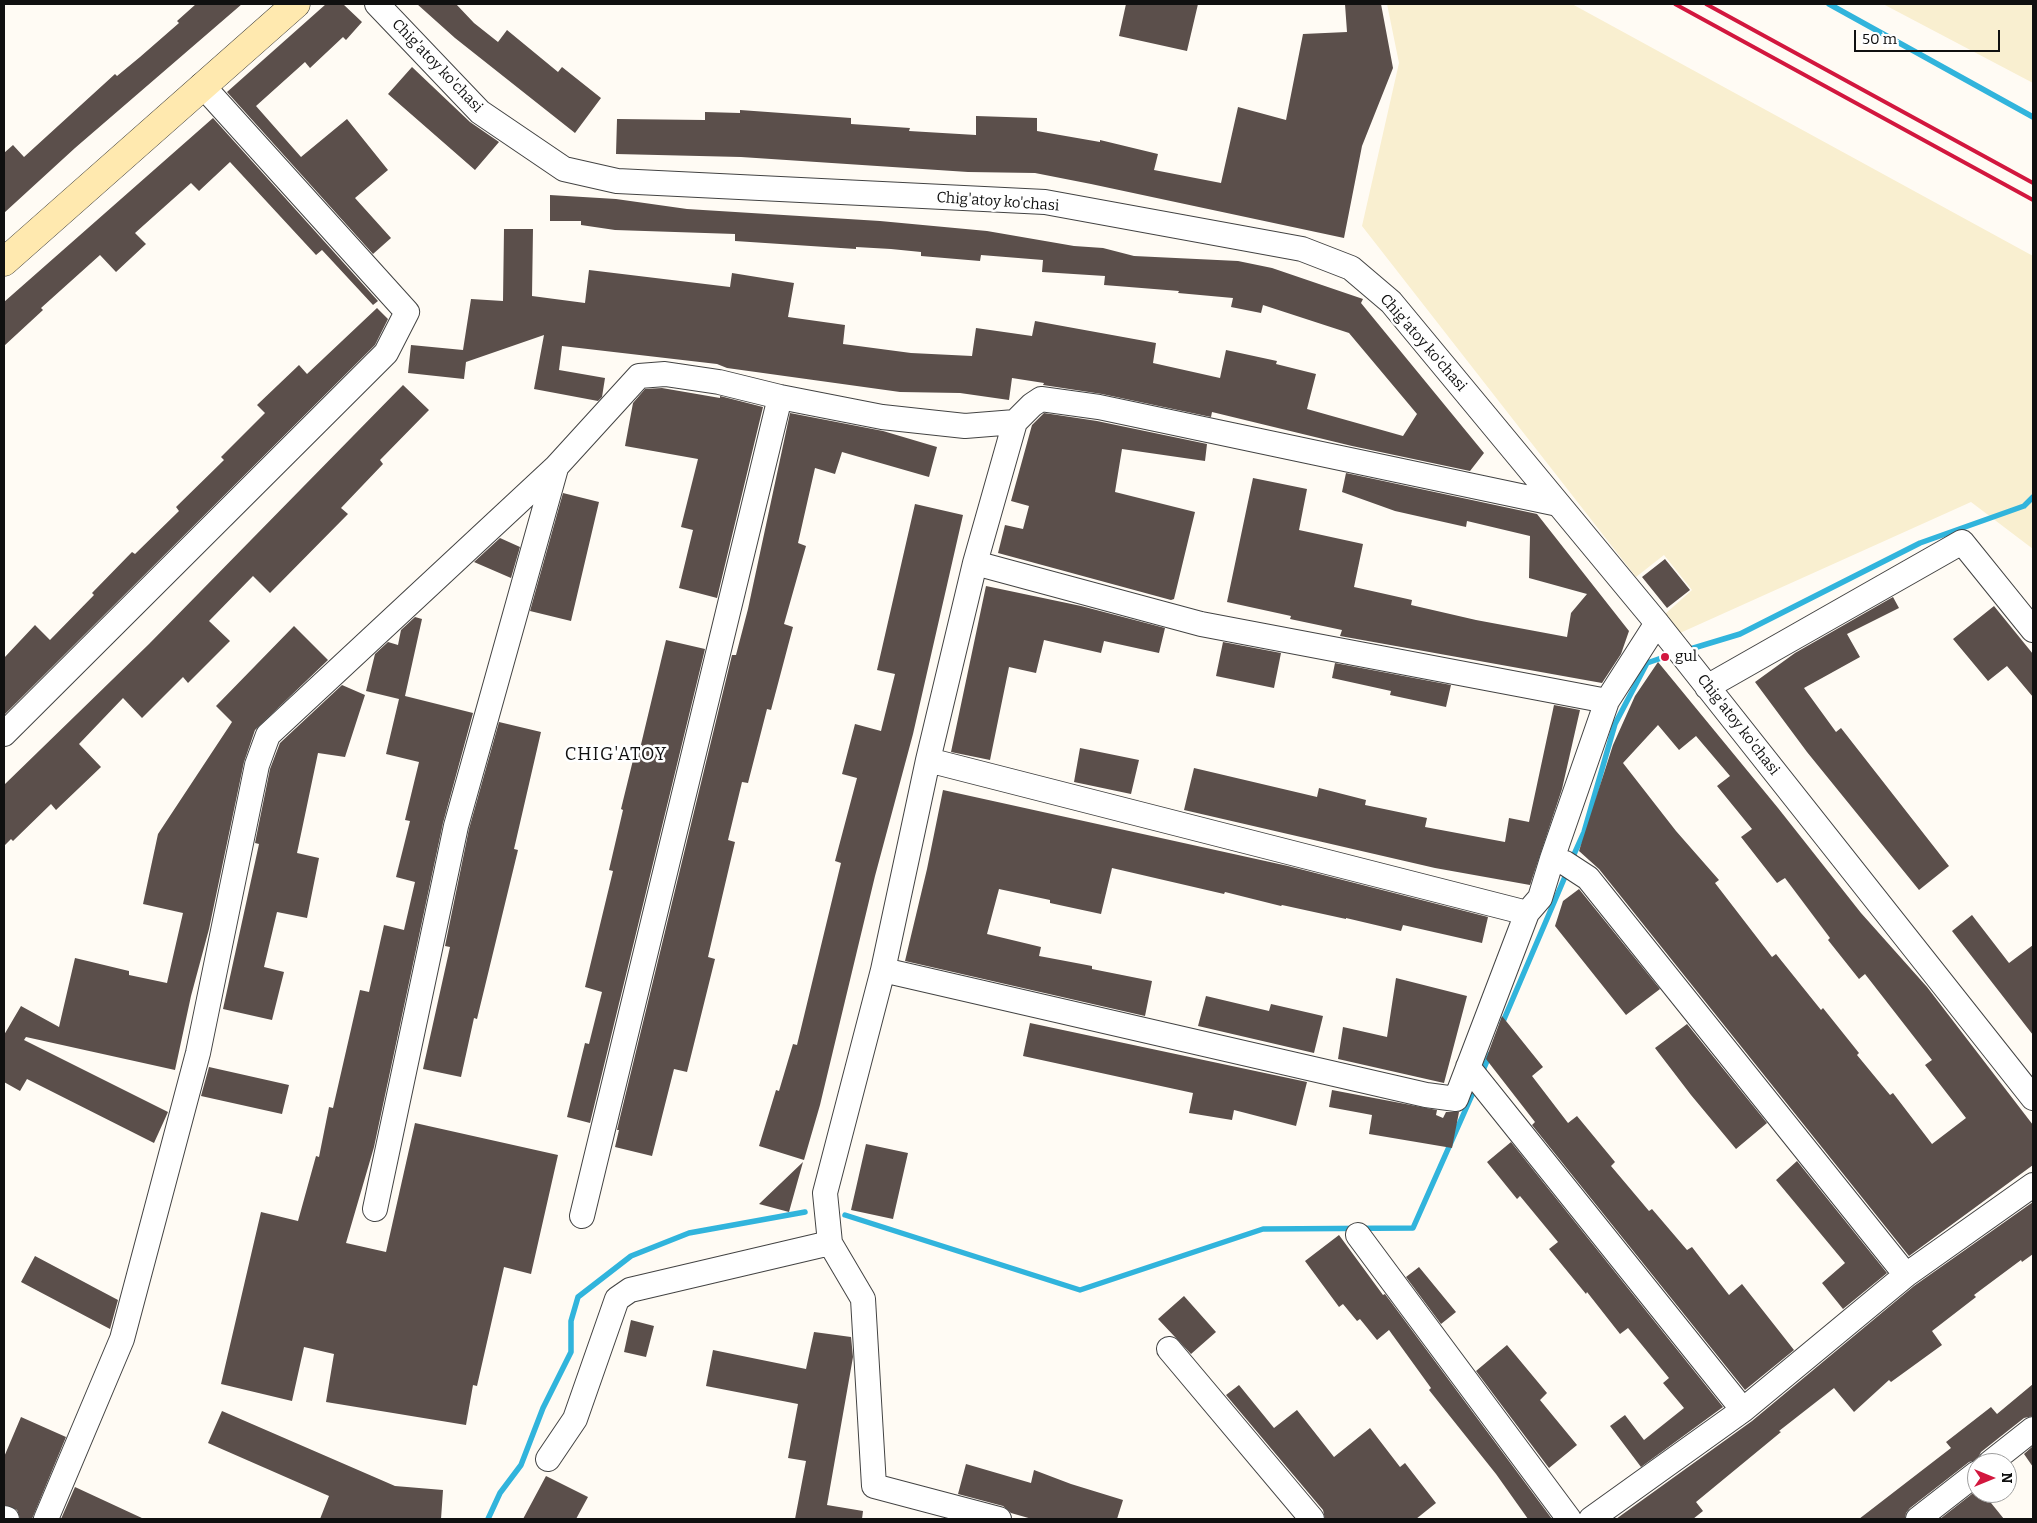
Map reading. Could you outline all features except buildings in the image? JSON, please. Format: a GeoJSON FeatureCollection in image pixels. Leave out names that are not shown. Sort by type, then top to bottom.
{"type":"FeatureCollection","features":[{"type":"Feature","properties":{"kind":"main road"},"geometry":{"type":"LineString","coordinates":[[4,262],[296,4]]}},
{"type":"Feature","properties":{"kind":"street","name":"Chig'atoy ko'chasi"},"geometry":{"type":"LineString","coordinates":[[377,4],[480,112],[564,168],[617,182],[1045,202],[1302,249],[1351,268],[1391,302],[1657,623],[2033,1098]]}},
{"type":"Feature","properties":{"kind":"street"},"geometry":{"type":"LineString","coordinates":[[4,734],[386,354],[407,312],[202,86]]}},
{"type":"Feature","properties":{"kind":"street"},"geometry":{"type":"LineString","coordinates":[[46,1519],[122,1339],[198,1053],[257,765],[268,735],[556,467],[639,376],[665,374],[719,382],[780,397],[882,417],[965,426],[1015,422]]}},
{"type":"Feature","properties":{"kind":"street"},"geometry":{"type":"LineString","coordinates":[[582,1216],[780,397]]}},
{"type":"Feature","properties":{"kind":"street"},"geometry":{"type":"LineString","coordinates":[[1000,1519],[874,1486],[863,1299],[830,1242],[825,1193],[883,970],[928,760],[975,562],[1015,422],[1041,399],[1099,407],[1558,504]]}},
{"type":"Feature","properties":{"kind":"street"},"geometry":{"type":"LineString","coordinates":[[375,1209],[456,826],[556,467]]}},
{"type":"Feature","properties":{"kind":"street"},"geometry":{"type":"LineString","coordinates":[[1707,687],[1962,542],[2033,630]]}},
{"type":"Feature","properties":{"kind":"street"},"geometry":{"type":"LineString","coordinates":[[975,562],[1201,624],[1607,701]]}},
{"type":"Feature","properties":{"kind":"street"},"geometry":{"type":"LineString","coordinates":[[883,970],[1426,1095],[1456,1099],[1527,913],[1540,898],[1558,861],[1607,701],[1657,623]]}},
{"type":"Feature","properties":{"kind":"street"},"geometry":{"type":"LineString","coordinates":[[928,760],[1527,913]]}},
{"type":"Feature","properties":{"kind":"street"},"geometry":{"type":"LineString","coordinates":[[1558,861],[1588,878],[1906,1274]]}},
{"type":"Feature","properties":{"kind":"street"},"geometry":{"type":"LineString","coordinates":[[1468,1067],[1743,1410]]}},
{"type":"Feature","properties":{"kind":"street"},"geometry":{"type":"LineString","coordinates":[[1591,1519],[1743,1410],[1906,1274],[2033,1185]]}},
{"type":"Feature","properties":{"kind":"street"},"geometry":{"type":"LineString","coordinates":[[1358,1235],[1569,1519]]}},
{"type":"Feature","properties":{"kind":"street"},"geometry":{"type":"LineString","coordinates":[[548,1459],[576,1419],[617,1299],[630,1290],[830,1242]]}},
{"type":"Feature","properties":{"kind":"street"},"geometry":{"type":"LineString","coordinates":[[1169,1349],[1312,1519]]}},
{"type":"Feature","properties":{"kind":"street"},"geometry":{"type":"LineString","coordinates":[[2003,1453],[2033,1429]]}},
{"type":"Feature","properties":{"kind":"street"},"geometry":{"type":"LineString","coordinates":[[1918,1519],[1967,1481]]}},
{"type":"Feature","properties":{"kind":"shaded area"},"geometry":{"type":"Polygon","coordinates":[[[1387,4],[1572,4],[2033,256],[2033,549],[1971,502],[1680,633],[1665,614],[1692,590],[1664,555],[1636,577],[1362,226],[1399,63],[1387,4]]]}},
{"type":"Feature","properties":{"kind":"shaded area"},"geometry":{"type":"Polygon","coordinates":[[[1883,4],[2033,4],[2033,83],[1883,4]]]}},
{"type":"Feature","properties":{"kind":"waterway"},"geometry":{"type":"LineString","coordinates":[[1829,4],[2033,117]]}},
{"type":"Feature","properties":{"kind":"waterway"},"geometry":{"type":"LineString","coordinates":[[1687,650],[1740,634],[1920,543],[2024,506],[2033,497]]}},
{"type":"Feature","properties":{"kind":"waterway"},"geometry":{"type":"LineString","coordinates":[[1571,861],[1584,832],[1615,724],[1647,663],[1673,654]]}},
{"type":"Feature","properties":{"kind":"waterway"},"geometry":{"type":"LineString","coordinates":[[1502,1024],[1567,872]]}},
{"type":"Feature","properties":{"kind":"waterway"},"geometry":{"type":"LineString","coordinates":[[1481,1075],[1490,1054]]}},
{"type":"Feature","properties":{"kind":"waterway"},"geometry":{"type":"LineString","coordinates":[[845,1215],[1080,1290],[1263,1229],[1413,1228],[1476,1086]]}},
{"type":"Feature","properties":{"kind":"waterway"},"geometry":{"type":"LineString","coordinates":[[488,1519],[500,1493],[521,1465],[543,1408],[571,1352],[571,1321],[578,1297],[631,1256],[689,1233],[805,1212]]}},
{"type":"Feature","properties":{"kind":"railway"},"geometry":{"type":"LineString","coordinates":[[1675,4],[2033,200]]}},
{"type":"Feature","properties":{"kind":"railway"},"geometry":{"type":"LineString","coordinates":[[1706,4],[2033,183]]}},
{"type":"Feature","properties":{"kind":"place","name":"gul"},"geometry":{"type":"Point","coordinates":[1665,657]}},
{"type":"Feature","properties":{"kind":"district","name":"CHIG'ATOY"},"geometry":{"type":"Point","coordinates":[616,755]}}]}
